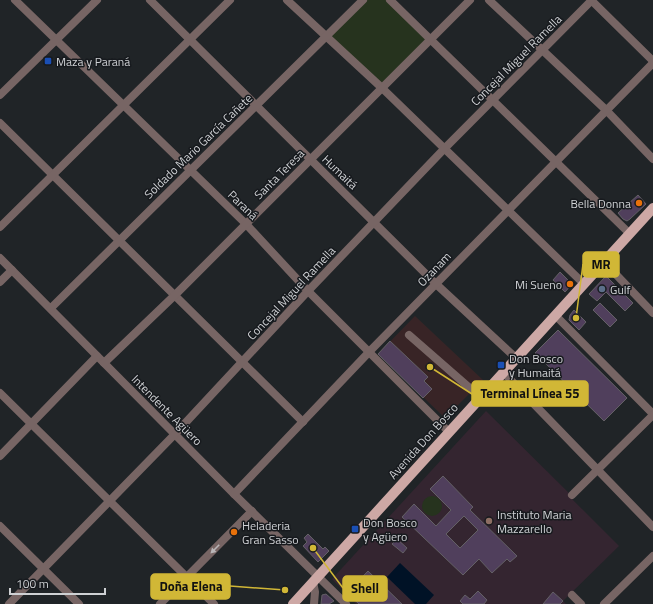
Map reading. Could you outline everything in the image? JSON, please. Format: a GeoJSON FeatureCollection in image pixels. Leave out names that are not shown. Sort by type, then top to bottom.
{"type":"FeatureCollection","features":[{"type":"Feature","properties":{"kind":"main road","name":"Avenida Don Bosco"},"geometry":{"type":"LineString","coordinates":[[294,604],[480,397],[653,208]]}},
{"type":"Feature","properties":{"kind":"street","name":"Paraná"},"geometry":{"type":"LineString","coordinates":[[15,0],[246,224],[308,290],[449,432]]}},
{"type":"Feature","properties":{"kind":"street"},"geometry":{"type":"LineString","coordinates":[[0,95],[97,0]]}},
{"type":"Feature","properties":{"kind":"street","name":"Humaitá"},"geometry":{"type":"LineString","coordinates":[[150,0],[436,284],[516,358]]}},
{"type":"Feature","properties":{"kind":"street"},"geometry":{"type":"LineString","coordinates":[[0,227],[230,0]]}},
{"type":"Feature","properties":{"kind":"street"},"geometry":{"type":"LineString","coordinates":[[287,0],[325,37],[382,88],[584,284]]}},
{"type":"Feature","properties":{"kind":"street","name":"Soldado Mario García Cañete"},"geometry":{"type":"LineString","coordinates":[[51,308],[363,0]]}},
{"type":"Feature","properties":{"kind":"street"},"geometry":{"type":"LineString","coordinates":[[390,0],[630,233]]}},
{"type":"Feature","properties":{"kind":"street","name":"Santa Teresa"},"geometry":{"type":"LineString","coordinates":[[104,363],[175,295],[470,0]]}},
{"type":"Feature","properties":{"kind":"street"},"geometry":{"type":"LineString","coordinates":[[489,0],[606,110],[653,159]]}},
{"type":"Feature","properties":{"kind":"street"},"geometry":{"type":"LineString","coordinates":[[592,0],[653,62]]}},
{"type":"Feature","properties":{"kind":"street","name":"Concejal Miguel Ramella"},"geometry":{"type":"LineString","coordinates":[[9,604],[243,363],[308,290],[444,149],[592,0]]}},
{"type":"Feature","properties":{"kind":"street","name":"Ozanam"},"geometry":{"type":"LineString","coordinates":[[234,494],[370,351],[653,62]]}},
{"type":"Feature","properties":{"kind":"street"},"geometry":{"type":"LineString","coordinates":[[0,122],[303,422]]}},
{"type":"Feature","properties":{"kind":"street","name":"Intendente Agüero"},"geometry":{"type":"LineString","coordinates":[[0,258],[252,512],[316,580],[346,604]]}},
{"type":"Feature","properties":{"kind":"street"},"geometry":{"type":"LineString","coordinates":[[604,262],[653,313]]}},
{"type":"Feature","properties":{"kind":"street"},"geometry":{"type":"LineString","coordinates":[[0,282],[12,270]]}},
{"type":"Feature","properties":{"kind":"street"},"geometry":{"type":"LineString","coordinates":[[555,315],[653,414],[572,495]]}},
{"type":"Feature","properties":{"kind":"street"},"geometry":{"type":"LineString","coordinates":[[409,335],[480,397]]}},
{"type":"Feature","properties":{"kind":"street"},"geometry":{"type":"LineString","coordinates":[[0,456],[97,356]]}},
{"type":"Feature","properties":{"kind":"street"},"geometry":{"type":"LineString","coordinates":[[503,372],[653,527]]}},
{"type":"Feature","properties":{"kind":"street"},"geometry":{"type":"LineString","coordinates":[[0,393],[214,604]]}},
{"type":"Feature","properties":{"kind":"street"},"geometry":{"type":"LineString","coordinates":[[160,604],[252,512]]}},
{"type":"Feature","properties":{"kind":"street"},"geometry":{"type":"LineString","coordinates":[[0,526],[79,604]]}},
{"type":"Feature","properties":{"kind":"street"},"geometry":{"type":"LineString","coordinates":[[604,604],[653,556]]}},
{"type":"Feature","properties":{"kind":"street"},"geometry":{"type":"LineString","coordinates":[[314,604],[316,580]]}},
{"type":"Feature","properties":{"kind":"street"},"geometry":{"type":"LineString","coordinates":[[572,595],[581,604]]}},
{"type":"Feature","properties":{"kind":"shaded area"},"geometry":{"type":"Polygon","coordinates":[[[415,316],[483,380],[445,418],[378,354],[415,316]]]}},
{"type":"Feature","properties":{"kind":"shaded area","name":"Instituto Maria Mazzarello"},"geometry":{"type":"Polygon","coordinates":[[[486,411],[570,494],[569,496],[619,546],[563,601],[566,604],[356,604],[332,579],[486,411]]]}},
{"type":"Feature","properties":{"kind":"green space"},"geometry":{"type":"Polygon","coordinates":[[[363,0],[390,0],[430,39],[382,88],[325,37],[363,0]]]}},
{"type":"Feature","properties":{"kind":"green space"},"geometry":{"type":"Polygon","coordinates":[[[432,496],[439,499],[442,506],[439,513],[432,516],[425,513],[422,506],[425,499],[432,496]]]}},
{"type":"Feature","properties":{"kind":"water"},"geometry":{"type":"Polygon","coordinates":[[[400,563],[434,595],[426,604],[415,604],[387,577],[400,563]]]}},
{"type":"Feature","properties":{"kind":"building"},"geometry":{"type":"Polygon","coordinates":[[[638,195],[646,204],[627,221],[623,219],[618,213],[638,195]]]}},
{"type":"Feature","properties":{"kind":"building"},"geometry":{"type":"Polygon","coordinates":[[[560,272],[572,284],[565,292],[553,280],[560,272]]]}},
{"type":"Feature","properties":{"kind":"building"},"geometry":{"type":"Polygon","coordinates":[[[606,276],[633,303],[625,311],[606,292],[597,301],[589,294],[606,276]]]}},
{"type":"Feature","properties":{"kind":"building"},"geometry":{"type":"Polygon","coordinates":[[[600,303],[617,320],[610,327],[593,310],[600,303]]]}},
{"type":"Feature","properties":{"kind":"building"},"geometry":{"type":"Polygon","coordinates":[[[574,310],[586,322],[579,330],[569,320],[570,315],[574,310]]]}},
{"type":"Feature","properties":{"kind":"building"},"geometry":{"type":"Polygon","coordinates":[[[558,330],[627,398],[604,421],[535,353],[558,330]]]}},
{"type":"Feature","properties":{"kind":"building"},"geometry":{"type":"Polygon","coordinates":[[[390,341],[428,377],[424,381],[432,389],[423,398],[378,354],[390,341]]]}},
{"type":"Feature","properties":{"kind":"building"},"geometry":{"type":"Polygon","coordinates":[[[443,476],[473,507],[470,510],[517,556],[510,562],[507,559],[492,573],[479,559],[463,575],[402,517],[414,504],[436,526],[451,510],[430,489],[443,476]],[[464,516],[446,534],[460,548],[478,530],[464,516]]]}},
{"type":"Feature","properties":{"kind":"building"},"geometry":{"type":"Polygon","coordinates":[[[308,534],[323,549],[325,547],[329,551],[318,562],[303,546],[307,542],[304,538],[308,534]]]}},
{"type":"Feature","properties":{"kind":"building"},"geometry":{"type":"Polygon","coordinates":[[[397,539],[407,548],[403,553],[392,544],[397,539]]]}},
{"type":"Feature","properties":{"kind":"building"},"geometry":{"type":"Polygon","coordinates":[[[368,571],[402,604],[359,604],[347,593],[368,571]]]}},
{"type":"Feature","properties":{"kind":"building"},"geometry":{"type":"Polygon","coordinates":[[[478,591],[487,600],[484,604],[463,604],[460,601],[465,595],[470,599],[478,591]]]}},
{"type":"Feature","properties":{"kind":"building"},"geometry":{"type":"Polygon","coordinates":[[[553,592],[563,601],[560,604],[543,604],[553,592]]]}},
{"type":"Feature","properties":{"kind":"building"},"geometry":{"type":"Polygon","coordinates":[[[326,594],[334,601],[329,604],[321,604],[322,595],[326,594]]]}},
{"type":"Feature","properties":{"kind":"place","name":"Maza y Paraná"},"geometry":{"type":"Point","coordinates":[48,61]}},
{"type":"Feature","properties":{"kind":"place","name":"Bella Donna"},"geometry":{"type":"Point","coordinates":[639,203]}},
{"type":"Feature","properties":{"kind":"place","name":"Mi Sueno"},"geometry":{"type":"Point","coordinates":[570,284]}},
{"type":"Feature","properties":{"kind":"place","name":"Gulf"},"geometry":{"type":"Point","coordinates":[602,289]}},
{"type":"Feature","properties":{"kind":"place","name":"MR"},"geometry":{"type":"Point","coordinates":[576,318]}},
{"type":"Feature","properties":{"kind":"place","name":"Don Bosco y Humaitá"},"geometry":{"type":"Point","coordinates":[501,365]}},
{"type":"Feature","properties":{"kind":"place","name":"Terminal Línea 55"},"geometry":{"type":"Point","coordinates":[430,367]}},
{"type":"Feature","properties":{"kind":"place","name":"Instituto Maria Mazzarello"},"geometry":{"type":"Point","coordinates":[489,521]}},
{"type":"Feature","properties":{"kind":"place","name":"Don Bosco y Agüero"},"geometry":{"type":"Point","coordinates":[355,529]}},
{"type":"Feature","properties":{"kind":"place","name":"Heladeria Gran Sasso"},"geometry":{"type":"Point","coordinates":[234,532]}},
{"type":"Feature","properties":{"kind":"place","name":"Shell"},"geometry":{"type":"Point","coordinates":[313,548]}},
{"type":"Feature","properties":{"kind":"place","name":"Doña Elena"},"geometry":{"type":"Point","coordinates":[285,590]}}]}
